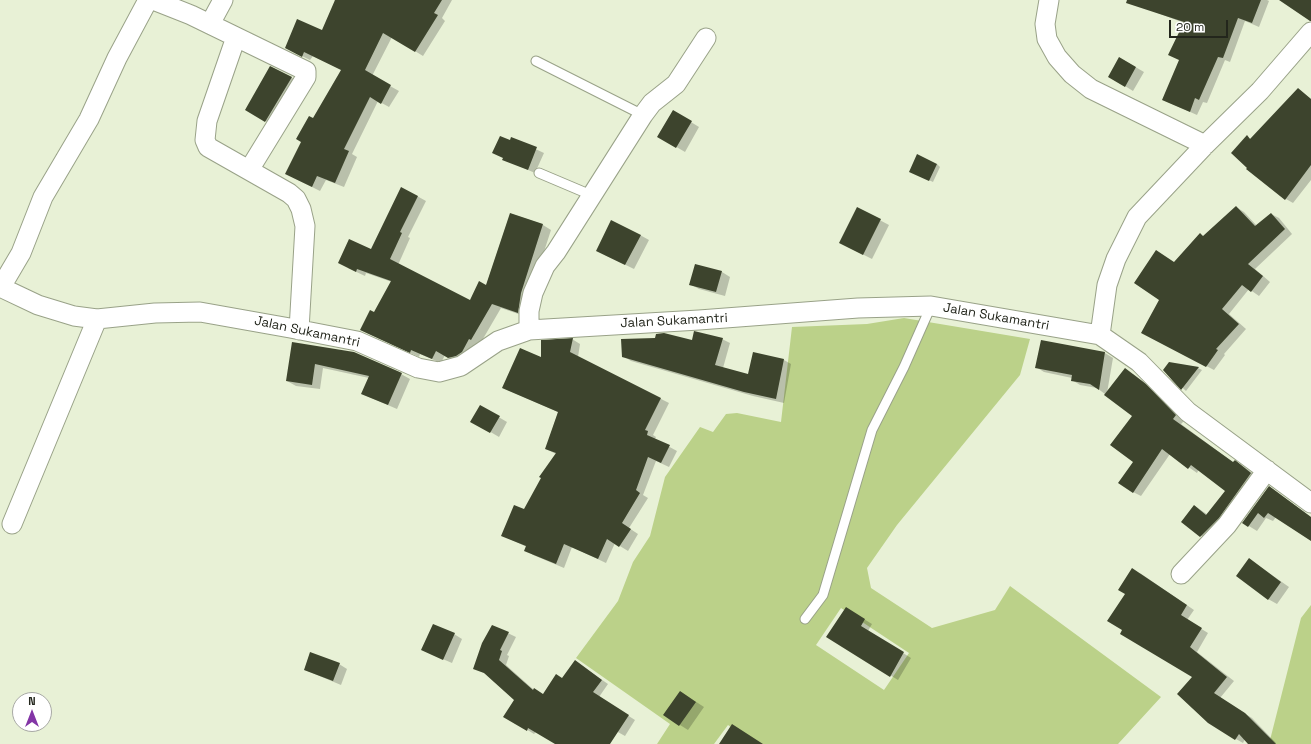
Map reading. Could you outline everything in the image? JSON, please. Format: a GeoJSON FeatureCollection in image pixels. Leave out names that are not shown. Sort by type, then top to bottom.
{"type":"FeatureCollection","features":[{"type":"Feature","properties":{"kind":"street"},"geometry":{"type":"LineString","coordinates":[[0,287],[21,253],[43,197],[86,125],[117,58],[148,0]]}},
{"type":"Feature","properties":{"kind":"street"},"geometry":{"type":"LineString","coordinates":[[153,0],[210,24],[302,68],[306,74],[306,77],[249,170]]}},
{"type":"Feature","properties":{"kind":"street"},"geometry":{"type":"LineString","coordinates":[[210,24],[223,0]]}},
{"type":"Feature","properties":{"kind":"street"},"geometry":{"type":"LineString","coordinates":[[1049,0],[1046,24],[1047,39],[1057,57],[1072,74],[1091,89],[1205,145]]}},
{"type":"Feature","properties":{"kind":"street"},"geometry":{"type":"LineString","coordinates":[[1100,335],[1107,285],[1124,240],[1137,217],[1205,145],[1260,92],[1311,32]]}},
{"type":"Feature","properties":{"kind":"street"},"geometry":{"type":"LineString","coordinates":[[236,37],[207,121],[205,140],[208,148],[289,193],[296,199],[303,213],[305,226],[299,330]]}},
{"type":"Feature","properties":{"kind":"street"},"geometry":{"type":"LineString","coordinates":[[528,330],[529,310],[539,277],[643,115],[652,103],[676,84],[706,38]]}},
{"type":"Feature","properties":{"kind":"street","name":"Jalan Sukamantri"},"geometry":{"type":"LineString","coordinates":[[0,287],[56,312],[97,319],[155,313],[200,312],[357,341],[418,368],[439,372],[461,366],[498,341],[528,330],[699,320],[858,308],[931,306],[1100,335],[1139,362],[1188,412],[1311,502]]}},
{"type":"Feature","properties":{"kind":"street"},"geometry":{"type":"LineString","coordinates":[[12,524],[97,319]]}},
{"type":"Feature","properties":{"kind":"street"},"geometry":{"type":"LineString","coordinates":[[1181,574],[1227,525],[1268,470]]}},
{"type":"Feature","properties":{"kind":"lane"},"geometry":{"type":"LineString","coordinates":[[536,61],[643,115]]}},
{"type":"Feature","properties":{"kind":"lane"},"geometry":{"type":"LineString","coordinates":[[539,173],[591,195]]}},
{"type":"Feature","properties":{"kind":"lane"},"geometry":{"type":"LineString","coordinates":[[805,619],[822,595],[872,430],[904,367],[931,306]]}},
{"type":"Feature","properties":{"kind":"green space"},"geometry":{"type":"Polygon","coordinates":[[[904,318],[1030,339],[1020,375],[897,525],[867,568],[871,588],[932,628],[995,610],[1010,586],[1161,697],[1118,744],[751,744],[752,743],[728,725],[714,744],[657,744],[670,724],[576,658],[618,601],[633,562],[650,536],[665,477],[700,427],[713,432],[726,414],[737,413],[781,422],[792,327],[867,324],[904,318]],[[841,608],[816,645],[884,690],[909,653],[841,608]]]}},
{"type":"Feature","properties":{"kind":"green space"},"geometry":{"type":"Polygon","coordinates":[[[1311,605],[1311,744],[1269,744],[1301,618],[1311,605]]]}},
{"type":"Feature","properties":{"kind":"building"},"geometry":{"type":"Polygon","coordinates":[[[335,0],[442,0],[434,13],[438,15],[415,52],[383,33],[365,70],[391,85],[381,104],[370,97],[344,149],[349,151],[335,183],[317,176],[312,187],[285,174],[301,142],[296,139],[309,116],[313,118],[341,70],[304,52],[302,57],[285,48],[297,19],[322,30],[335,0]]]}},
{"type":"Feature","properties":{"kind":"building"},"geometry":{"type":"Polygon","coordinates":[[[1127,0],[1261,0],[1252,23],[1238,18],[1223,58],[1218,57],[1199,100],[1195,98],[1190,112],[1162,100],[1179,60],[1168,55],[1184,22],[1126,3],[1127,0]]]}},
{"type":"Feature","properties":{"kind":"building"},"geometry":{"type":"Polygon","coordinates":[[[1279,0],[1311,0],[1311,21],[1310,21],[1279,0]]]}},
{"type":"Feature","properties":{"kind":"building"},"geometry":{"type":"Polygon","coordinates":[[[1119,57],[1136,67],[1125,87],[1108,77],[1119,57]]]}},
{"type":"Feature","properties":{"kind":"building"},"geometry":{"type":"Polygon","coordinates":[[[270,66],[292,77],[265,122],[245,110],[270,66]]]}},
{"type":"Feature","properties":{"kind":"building"},"geometry":{"type":"Polygon","coordinates":[[[1298,88],[1311,99],[1311,165],[1285,200],[1246,169],[1247,168],[1231,153],[1247,135],[1250,139],[1298,88]]]}},
{"type":"Feature","properties":{"kind":"building"},"geometry":{"type":"Polygon","coordinates":[[[673,110],[692,121],[676,148],[657,137],[673,110]]]}},
{"type":"Feature","properties":{"kind":"building"},"geometry":{"type":"Polygon","coordinates":[[[500,136],[510,140],[511,137],[537,147],[528,170],[502,160],[503,158],[492,153],[500,136]]]}},
{"type":"Feature","properties":{"kind":"building"},"geometry":{"type":"Polygon","coordinates":[[[917,154],[937,164],[929,181],[909,172],[917,154]]]}},
{"type":"Feature","properties":{"kind":"building"},"geometry":{"type":"Polygon","coordinates":[[[401,187],[418,196],[400,232],[402,233],[390,259],[470,300],[479,281],[486,285],[510,213],[543,224],[521,293],[518,313],[492,304],[471,340],[469,339],[462,352],[456,356],[448,358],[436,351],[432,359],[411,350],[410,353],[360,330],[370,310],[374,312],[391,281],[357,269],[356,272],[338,263],[349,239],[371,249],[401,187]]]}},
{"type":"Feature","properties":{"kind":"building"},"geometry":{"type":"Polygon","coordinates":[[[1236,206],[1255,226],[1271,213],[1285,229],[1248,264],[1263,276],[1251,292],[1242,285],[1222,309],[1239,324],[1216,349],[1218,350],[1206,367],[1141,333],[1159,300],[1134,283],[1156,250],[1174,262],[1200,233],[1203,236],[1236,206]]]}},
{"type":"Feature","properties":{"kind":"building"},"geometry":{"type":"Polygon","coordinates":[[[857,207],[881,219],[863,255],[839,243],[857,207]]]}},
{"type":"Feature","properties":{"kind":"building"},"geometry":{"type":"Polygon","coordinates":[[[611,220],[641,235],[625,265],[596,251],[611,220]]]}},
{"type":"Feature","properties":{"kind":"building"},"geometry":{"type":"Polygon","coordinates":[[[695,264],[722,271],[716,292],[689,285],[695,264]]]}},
{"type":"Feature","properties":{"kind":"building"},"geometry":{"type":"Polygon","coordinates":[[[694,331],[723,338],[715,365],[748,374],[753,352],[784,359],[776,399],[744,392],[622,357],[621,339],[655,338],[656,334],[664,333],[692,340],[694,331]]]}},
{"type":"Feature","properties":{"kind":"building"},"geometry":{"type":"Polygon","coordinates":[[[573,338],[570,352],[661,398],[645,430],[648,431],[647,435],[670,445],[661,463],[648,457],[636,490],[640,493],[622,523],[631,529],[619,547],[607,539],[598,559],[564,544],[556,564],[524,551],[526,546],[501,536],[514,505],[524,509],[541,478],[539,477],[556,453],[545,449],[558,412],[502,388],[520,348],[541,357],[541,340],[573,338]]]}},
{"type":"Feature","properties":{"kind":"building"},"geometry":{"type":"Polygon","coordinates":[[[1041,340],[1105,352],[1099,390],[1090,384],[1071,381],[1072,375],[1035,368],[1041,340]]]}},
{"type":"Feature","properties":{"kind":"building"},"geometry":{"type":"Polygon","coordinates":[[[292,342],[354,352],[402,373],[388,405],[361,394],[369,376],[315,364],[312,385],[286,381],[292,342]]]}},
{"type":"Feature","properties":{"kind":"building"},"geometry":{"type":"Polygon","coordinates":[[[1169,362],[1199,367],[1181,390],[1163,370],[1169,362]]]}},
{"type":"Feature","properties":{"kind":"building"},"geometry":{"type":"Polygon","coordinates":[[[1125,368],[1146,384],[1176,415],[1173,419],[1233,462],[1235,460],[1251,473],[1219,518],[1200,537],[1181,522],[1194,505],[1206,515],[1225,491],[1191,465],[1188,469],[1162,449],[1133,493],[1118,483],[1133,462],[1110,445],[1132,416],[1104,395],[1125,368]]]}},
{"type":"Feature","properties":{"kind":"building"},"geometry":{"type":"Polygon","coordinates":[[[480,405],[500,416],[490,433],[470,422],[480,405]]]}},
{"type":"Feature","properties":{"kind":"building"},"geometry":{"type":"Polygon","coordinates":[[[1269,486],[1311,517],[1311,541],[1268,513],[1264,518],[1258,513],[1248,527],[1242,523],[1269,486]]]}},
{"type":"Feature","properties":{"kind":"building"},"geometry":{"type":"Polygon","coordinates":[[[1249,558],[1281,582],[1268,600],[1236,576],[1249,558]]]}},
{"type":"Feature","properties":{"kind":"building"},"geometry":{"type":"Polygon","coordinates":[[[1132,568],[1187,605],[1181,615],[1202,628],[1190,647],[1227,677],[1214,693],[1245,713],[1276,744],[1248,744],[1239,734],[1235,740],[1208,723],[1177,694],[1192,677],[1120,634],[1122,630],[1107,621],[1125,594],[1118,590],[1132,568]]]}},
{"type":"Feature","properties":{"kind":"building"},"geometry":{"type":"Polygon","coordinates":[[[846,607],[865,619],[861,626],[904,652],[890,677],[826,637],[846,607]]]}},
{"type":"Feature","properties":{"kind":"building"},"geometry":{"type":"Polygon","coordinates":[[[433,624],[455,633],[443,660],[421,650],[433,624]]]}},
{"type":"Feature","properties":{"kind":"building"},"geometry":{"type":"Polygon","coordinates":[[[492,625],[509,632],[500,650],[502,651],[499,660],[533,690],[534,688],[543,694],[556,674],[562,678],[575,660],[602,680],[593,692],[629,715],[610,744],[555,744],[528,728],[527,731],[503,717],[514,700],[484,673],[473,669],[482,643],[492,625]]]}},
{"type":"Feature","properties":{"kind":"building"},"geometry":{"type":"Polygon","coordinates":[[[310,652],[340,663],[333,681],[304,670],[310,652]]]}},
{"type":"Feature","properties":{"kind":"building"},"geometry":{"type":"Polygon","coordinates":[[[680,691],[696,702],[679,726],[663,715],[680,691]]]}},
{"type":"Feature","properties":{"kind":"building"},"geometry":{"type":"Polygon","coordinates":[[[732,724],[763,744],[719,744],[732,724]]]}}]}
